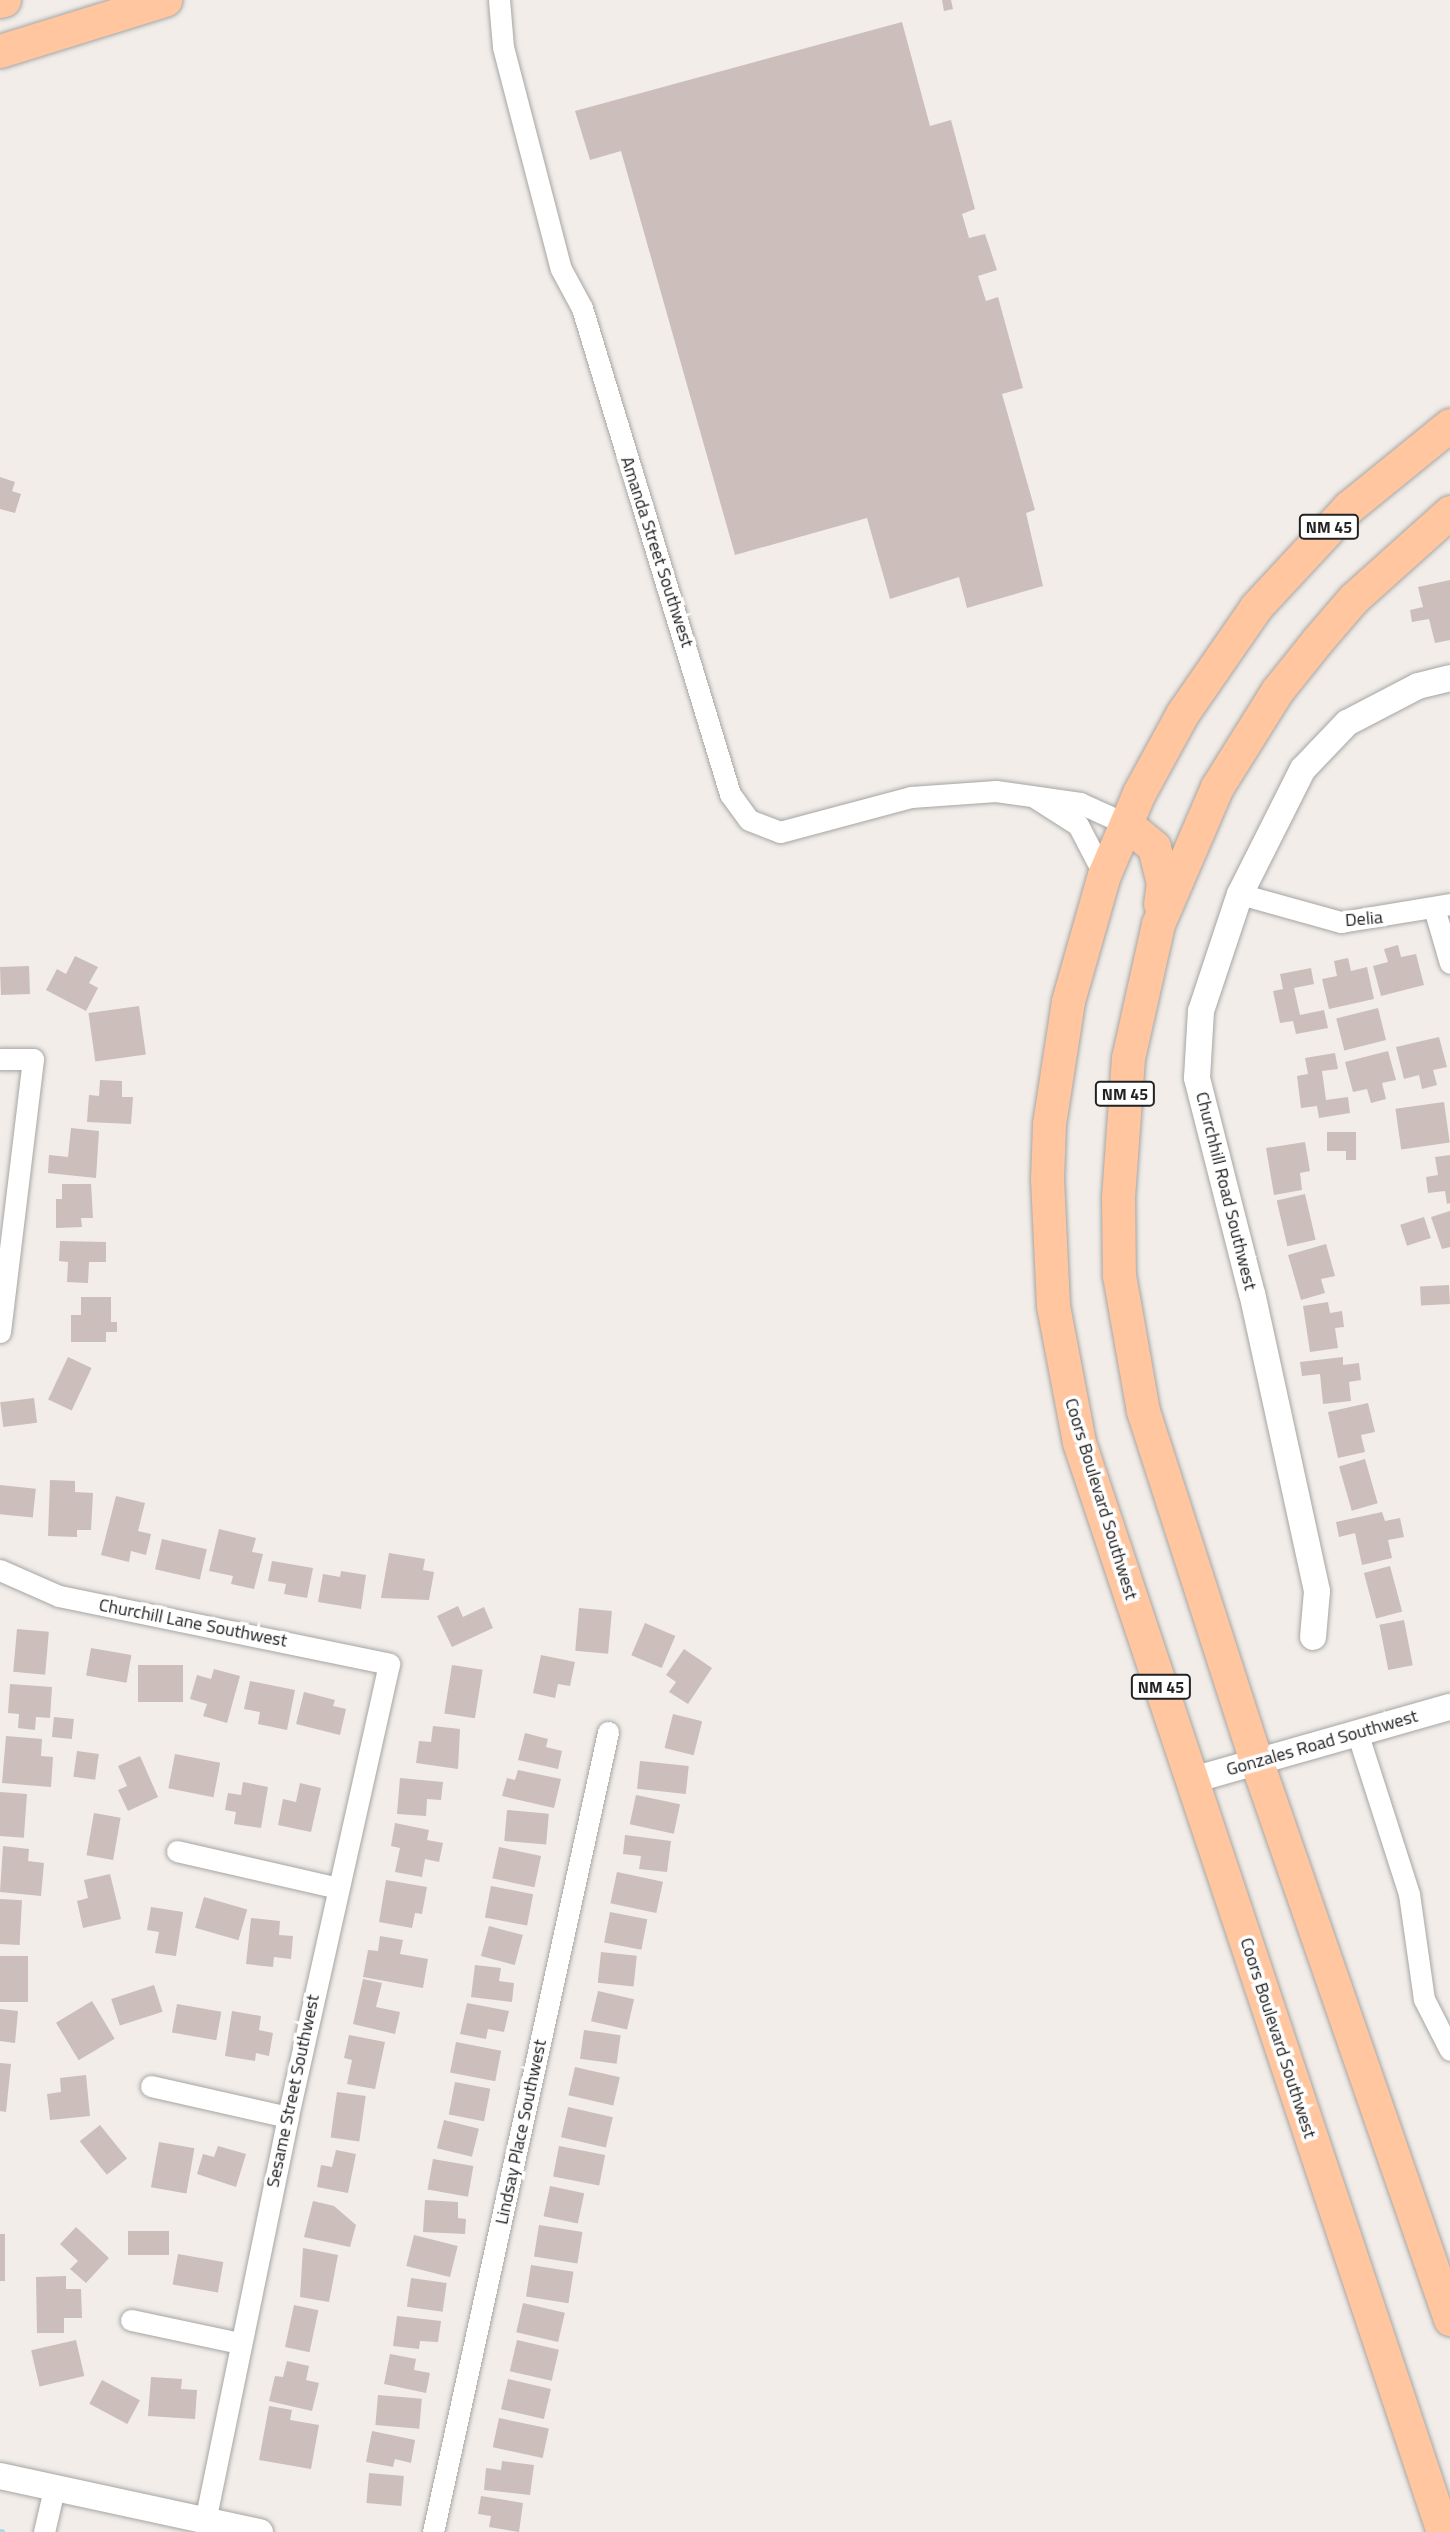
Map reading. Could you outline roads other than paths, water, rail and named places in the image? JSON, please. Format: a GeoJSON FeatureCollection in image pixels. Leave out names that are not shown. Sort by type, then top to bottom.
{"type":"FeatureCollection","features":[{"type":"Feature","properties":{"kind":"main road"},"geometry":{"type":"LineString","coordinates":[[0,51],[166,0]]}},
{"type":"Feature","properties":{"kind":"main road","name":"Coors Boulevard Southwest"},"geometry":{"type":"LineString","coordinates":[[1443,2532],[1079,1441],[1053,1306],[1047,1179],[1053,1087],[1068,1001],[1104,874],[1126,824],[1182,714],[1256,607],[1349,508],[1450,425]]}},
{"type":"Feature","properties":{"kind":"main road","name":"NM 45"},"geometry":{"type":"LineString","coordinates":[[1450,512],[1353,599],[1277,691],[1217,787],[1158,924],[1128,1058],[1118,1197],[1119,1275],[1143,1411],[1256,1760],[1450,2319]]}},
{"type":"Feature","properties":{"kind":"main road"},"geometry":{"type":"LineString","coordinates":[[1126,824],[1154,847],[1161,866],[1158,924]]}},
{"type":"Feature","properties":{"kind":"street","name":"Amanda Street Southwest"},"geometry":{"type":"LineString","coordinates":[[499,0],[503,47],[558,258],[582,308],[730,794],[748,820],[780,832],[911,797],[952,791],[1032,796],[1080,803],[1126,824]]}},
{"type":"Feature","properties":{"kind":"street","name":"Churchhill Road Southwest"},"geometry":{"type":"LineString","coordinates":[[1313,1637],[1317,1591],[1252,1294],[1197,1078],[1201,1011],[1240,894],[1303,769],[1347,723],[1418,686],[1450,678]]}},
{"type":"Feature","properties":{"kind":"street","name":"Amanda Street Southwest"},"geometry":{"type":"LineString","coordinates":[[1032,796],[1078,825],[1104,874]]}},
{"type":"Feature","properties":{"kind":"street","name":"Delia"},"geometry":{"type":"LineString","coordinates":[[1240,894],[1342,922],[1442,906],[1450,962]]}},
{"type":"Feature","properties":{"kind":"street"},"geometry":{"type":"LineString","coordinates":[[0,1059],[33,1059],[1,1332]]}},
{"type":"Feature","properties":{"kind":"street","name":"Churchill Lane Southwest"},"geometry":{"type":"LineString","coordinates":[[0,1570],[60,1596],[389,1664]]}},
{"type":"Feature","properties":{"kind":"street","name":"Sesame Street Southwest"},"geometry":{"type":"LineString","coordinates":[[205,2520],[239,2343],[389,1664]]}},
{"type":"Feature","properties":{"kind":"street","name":"Gonzales Road Southwest"},"geometry":{"type":"LineString","coordinates":[[1194,1780],[1256,1760],[1450,1707]]}},
{"type":"Feature","properties":{"kind":"street","name":"Lindsay Place Southwest"},"geometry":{"type":"LineString","coordinates":[[433,2532],[608,1732]]}},
{"type":"Feature","properties":{"kind":"street"},"geometry":{"type":"LineString","coordinates":[[1357,1732],[1409,1894],[1424,1999],[1450,2050]]}},
{"type":"Feature","properties":{"kind":"street"},"geometry":{"type":"LineString","coordinates":[[177,1851],[338,1888]]}},
{"type":"Feature","properties":{"kind":"street"},"geometry":{"type":"LineString","coordinates":[[151,2086],[288,2118]]}},
{"type":"Feature","properties":{"kind":"street"},"geometry":{"type":"LineString","coordinates":[[131,2320],[239,2343]]}},
{"type":"Feature","properties":{"kind":"street"},"geometry":{"type":"LineString","coordinates":[[0,2476],[260,2532]]}},
{"type":"Feature","properties":{"kind":"street"},"geometry":{"type":"LineString","coordinates":[[45,2528],[54,2489]]}}]}
